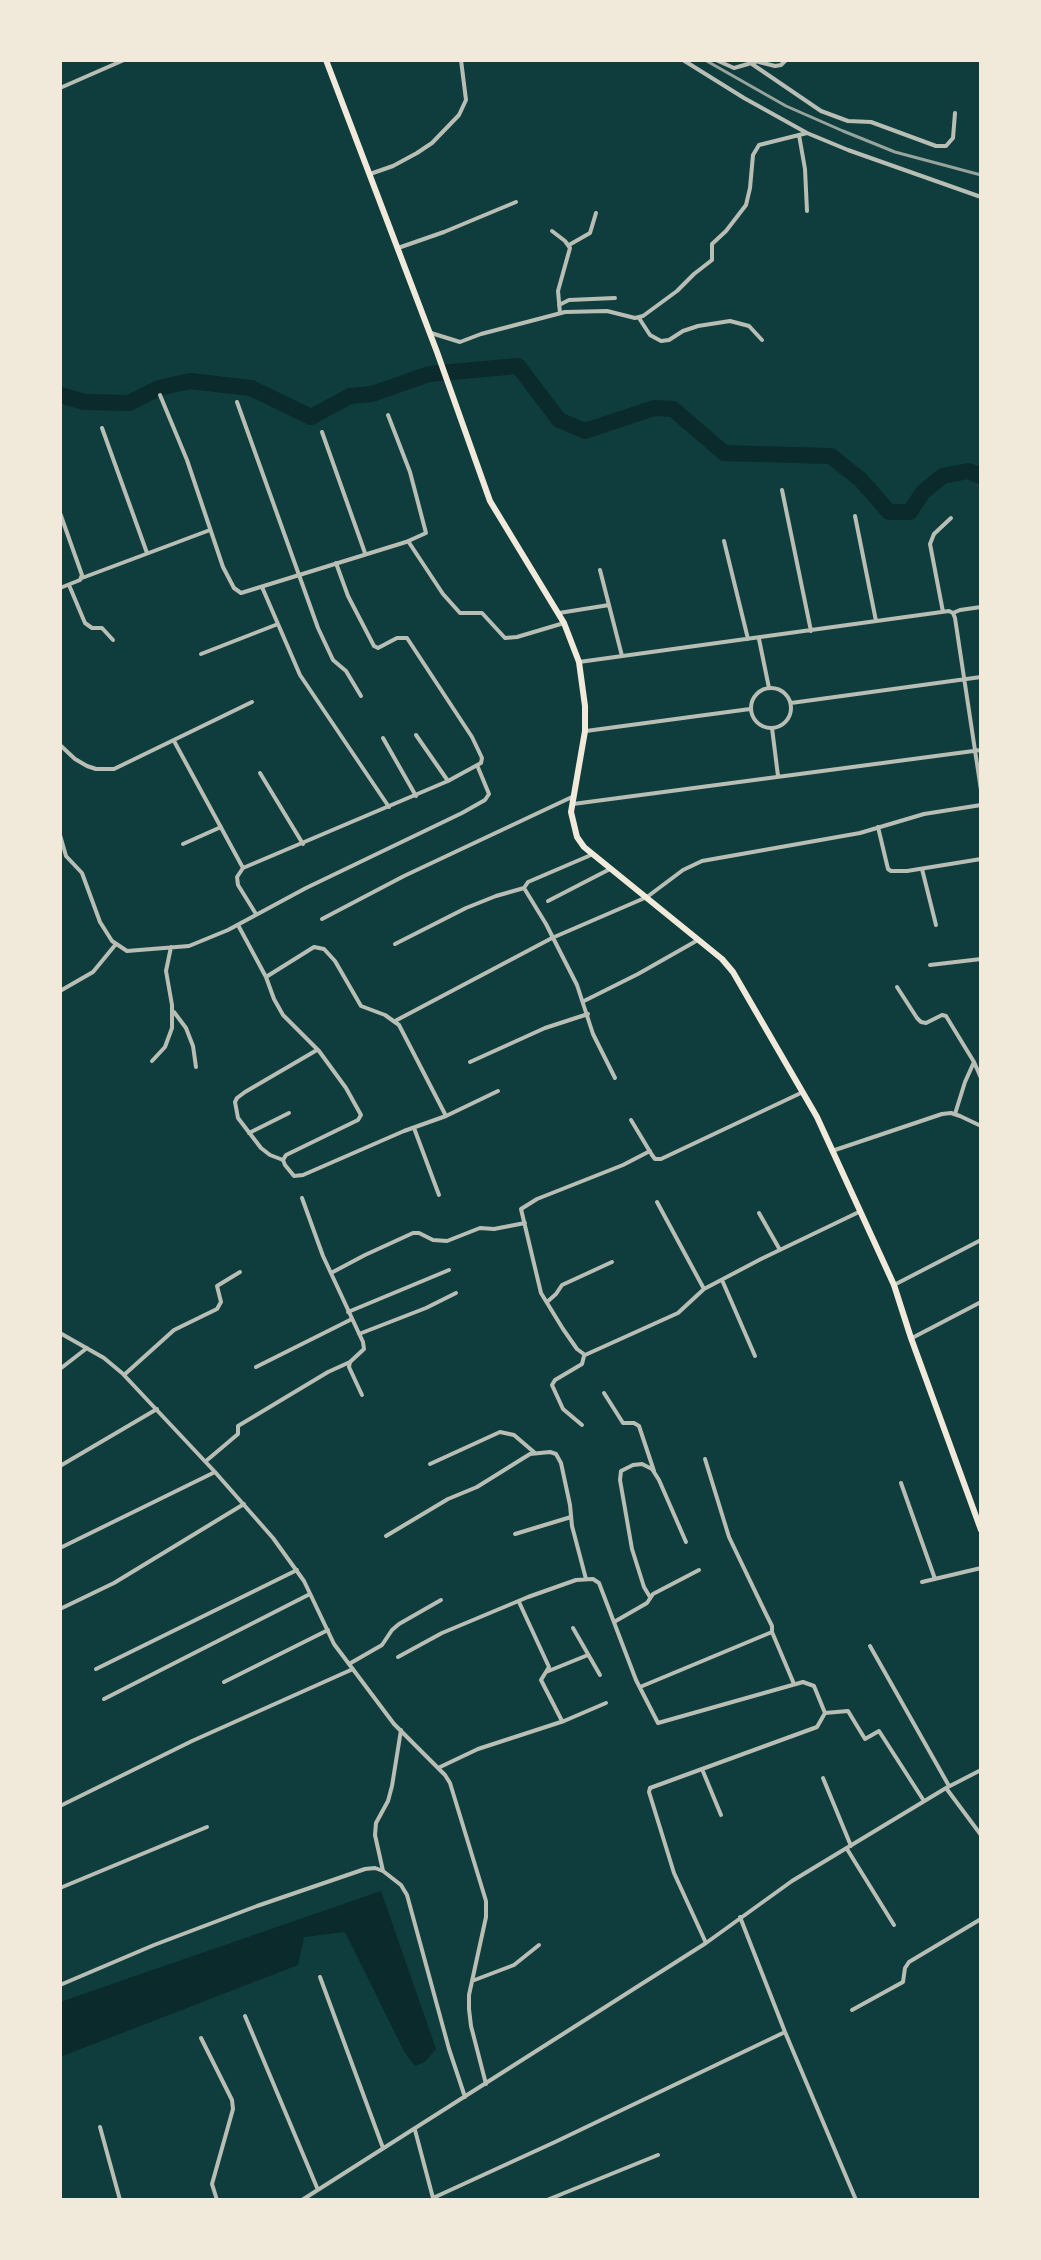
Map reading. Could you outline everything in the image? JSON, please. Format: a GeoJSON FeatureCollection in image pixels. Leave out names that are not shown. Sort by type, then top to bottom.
{"type":"FeatureCollection","features":[{"type":"Feature","properties":{"kind":"main road"},"geometry":{"type":"LineString","coordinates":[[326,60],[490,501],[559,613],[579,662],[585,731],[571,812],[577,837],[584,847],[722,959],[733,972],[803,1092],[862,1211],[894,1285],[981,1530]]}},
{"type":"Feature","properties":{"kind":"street"},"geometry":{"type":"LineString","coordinates":[[60,88],[124,60]]}},
{"type":"Feature","properties":{"kind":"street"},"geometry":{"type":"LineString","coordinates":[[370,174],[393,166],[432,143],[463,110],[466,100],[461,60]]}},
{"type":"Feature","properties":{"kind":"street"},"geometry":{"type":"LineString","coordinates":[[683,60],[807,133],[981,197]]}},
{"type":"Feature","properties":{"kind":"street"},"geometry":{"type":"LineString","coordinates":[[716,60],[734,68],[760,61],[775,66],[786,60]]}},
{"type":"Feature","properties":{"kind":"street"},"geometry":{"type":"LineString","coordinates":[[752,64],[821,111],[848,121],[871,122],[936,146],[946,146],[953,138],[955,113]]}},
{"type":"Feature","properties":{"kind":"street"},"geometry":{"type":"LineString","coordinates":[[639,318],[677,291],[712,260],[712,244],[746,205],[753,155],[759,145],[807,133]]}},
{"type":"Feature","properties":{"kind":"street"},"geometry":{"type":"LineString","coordinates":[[799,135],[805,169],[807,211]]}},
{"type":"Feature","properties":{"kind":"street"},"geometry":{"type":"LineString","coordinates":[[398,248],[516,202]]}},
{"type":"Feature","properties":{"kind":"street"},"geometry":{"type":"LineString","coordinates":[[569,245],[590,233],[596,213]]}},
{"type":"Feature","properties":{"kind":"street"},"geometry":{"type":"LineString","coordinates":[[552,231],[569,245]]}},
{"type":"Feature","properties":{"kind":"street"},"geometry":{"type":"LineString","coordinates":[[560,313],[558,291],[569,245]]}},
{"type":"Feature","properties":{"kind":"street"},"geometry":{"type":"LineString","coordinates":[[559,305],[569,300],[615,298]]}},
{"type":"Feature","properties":{"kind":"street"},"geometry":{"type":"LineString","coordinates":[[430,333],[462,342],[560,313],[607,311],[639,318],[650,335],[661,341],[698,326],[730,321],[745,323],[762,340]]}},
{"type":"Feature","properties":{"kind":"street"},"geometry":{"type":"LineString","coordinates":[[160,395],[187,460],[223,567],[238,592],[245,593],[424,535],[426,530],[410,472],[388,415]]}},
{"type":"Feature","properties":{"kind":"street"},"geometry":{"type":"LineString","coordinates":[[237,402],[318,628],[333,660],[346,671],[361,696]]}},
{"type":"Feature","properties":{"kind":"street"},"geometry":{"type":"LineString","coordinates":[[102,428],[147,554]]}},
{"type":"Feature","properties":{"kind":"street"},"geometry":{"type":"LineString","coordinates":[[322,432],[365,553]]}},
{"type":"Feature","properties":{"kind":"street"},"geometry":{"type":"LineString","coordinates":[[782,490],[811,631]]}},
{"type":"Feature","properties":{"kind":"street"},"geometry":{"type":"LineString","coordinates":[[60,513],[82,578]]}},
{"type":"Feature","properties":{"kind":"street"},"geometry":{"type":"LineString","coordinates":[[855,516],[876,621]]}},
{"type":"Feature","properties":{"kind":"street"},"geometry":{"type":"LineString","coordinates":[[943,612],[930,544],[934,534],[951,518]]}},
{"type":"Feature","properties":{"kind":"street"},"geometry":{"type":"LineString","coordinates":[[60,588],[210,530]]}},
{"type":"Feature","properties":{"kind":"street"},"geometry":{"type":"LineString","coordinates":[[60,535],[67,532]]}},
{"type":"Feature","properties":{"kind":"street"},"geometry":{"type":"LineString","coordinates":[[408,541],[443,594],[460,613],[482,613],[505,638],[564,623]]}},
{"type":"Feature","properties":{"kind":"street"},"geometry":{"type":"LineString","coordinates":[[724,541],[748,640]]}},
{"type":"Feature","properties":{"kind":"street"},"geometry":{"type":"LineString","coordinates":[[256,914],[238,885],[237,877],[243,868],[416,796],[481,763],[482,758],[472,737],[407,638],[402,637],[383,647],[374,646],[348,596],[336,563]]}},
{"type":"Feature","properties":{"kind":"street"},"geometry":{"type":"LineString","coordinates":[[600,570],[622,656]]}},
{"type":"Feature","properties":{"kind":"street"},"geometry":{"type":"LineString","coordinates":[[69,585],[85,623],[92,628],[102,628],[113,640]]}},
{"type":"Feature","properties":{"kind":"street"},"geometry":{"type":"LineString","coordinates":[[262,587],[300,675],[389,807]]}},
{"type":"Feature","properties":{"kind":"street"},"geometry":{"type":"LineString","coordinates":[[559,613],[609,605]]}},
{"type":"Feature","properties":{"kind":"street"},"geometry":{"type":"LineString","coordinates":[[579,662],[981,607]]}},
{"type":"Feature","properties":{"kind":"street"},"geometry":{"type":"LineString","coordinates":[[953,613],[978,750],[981,790]]}},
{"type":"Feature","properties":{"kind":"street"},"geometry":{"type":"LineString","coordinates":[[201,654],[278,624]]}},
{"type":"Feature","properties":{"kind":"street"},"geometry":{"type":"LineString","coordinates":[[759,638],[769,688]]}},
{"type":"Feature","properties":{"kind":"street"},"geometry":{"type":"LineString","coordinates":[[791,703],[981,677]]}},
{"type":"Feature","properties":{"kind":"street"},"geometry":{"type":"LineString","coordinates":[[769,688],[780,690],[791,703],[788,720],[772,728],[755,721],[750,709],[758,692],[769,688]]}},
{"type":"Feature","properties":{"kind":"street"},"geometry":{"type":"LineString","coordinates":[[60,745],[87,766],[106,770],[122,766],[252,702]]}},
{"type":"Feature","properties":{"kind":"street"},"geometry":{"type":"LineString","coordinates":[[585,731],[750,709]]}},
{"type":"Feature","properties":{"kind":"street"},"geometry":{"type":"LineString","coordinates":[[772,728],[778,776]]}},
{"type":"Feature","properties":{"kind":"street"},"geometry":{"type":"LineString","coordinates":[[416,735],[448,781]]}},
{"type":"Feature","properties":{"kind":"street"},"geometry":{"type":"LineString","coordinates":[[383,738],[416,796]]}},
{"type":"Feature","properties":{"kind":"street"},"geometry":{"type":"LineString","coordinates":[[173,741],[243,868]]}},
{"type":"Feature","properties":{"kind":"street"},"geometry":{"type":"LineString","coordinates":[[322,919],[404,876],[574,800],[978,750]]}},
{"type":"Feature","properties":{"kind":"street"},"geometry":{"type":"LineString","coordinates":[[60,835],[66,856],[82,873],[104,931],[116,944],[127,951],[194,944],[238,925],[485,800],[489,794],[477,765]]}},
{"type":"Feature","properties":{"kind":"street"},"geometry":{"type":"LineString","coordinates":[[260,773],[303,844]]}},
{"type":"Feature","properties":{"kind":"street"},"geometry":{"type":"LineString","coordinates":[[395,1021],[552,938],[647,897],[683,870],[702,861],[852,835],[924,814],[981,805]]}},
{"type":"Feature","properties":{"kind":"street"},"geometry":{"type":"LineString","coordinates":[[183,844],[221,827]]}},
{"type":"Feature","properties":{"kind":"street"},"geometry":{"type":"LineString","coordinates":[[878,827],[888,869],[896,871],[981,859]]}},
{"type":"Feature","properties":{"kind":"street"},"geometry":{"type":"LineString","coordinates":[[395,944],[466,908],[524,888],[528,882],[593,854]]}},
{"type":"Feature","properties":{"kind":"street"},"geometry":{"type":"LineString","coordinates":[[548,901],[612,868]]}},
{"type":"Feature","properties":{"kind":"street"},"geometry":{"type":"LineString","coordinates":[[922,868],[936,925]]}},
{"type":"Feature","properties":{"kind":"street"},"geometry":{"type":"LineString","coordinates":[[524,888],[584,1002],[593,1034],[615,1078]]}},
{"type":"Feature","properties":{"kind":"street"},"geometry":{"type":"LineString","coordinates":[[238,925],[283,1015],[317,1049],[346,1088],[361,1118],[293,1150],[283,1160]]}},
{"type":"Feature","properties":{"kind":"street"},"geometry":{"type":"LineString","coordinates":[[584,1002],[698,940]]}},
{"type":"Feature","properties":{"kind":"street"},"geometry":{"type":"LineString","coordinates":[[60,991],[93,972],[116,944]]}},
{"type":"Feature","properties":{"kind":"street"},"geometry":{"type":"LineString","coordinates":[[152,1061],[165,1047],[172,1028],[173,1010],[166,971],[171,947]]}},
{"type":"Feature","properties":{"kind":"street"},"geometry":{"type":"LineString","coordinates":[[266,977],[307,950],[324,949],[335,961],[361,1006],[395,1021],[446,1116]]}},
{"type":"Feature","properties":{"kind":"street"},"geometry":{"type":"LineString","coordinates":[[930,965],[981,959]]}},
{"type":"Feature","properties":{"kind":"street"},"geometry":{"type":"LineString","coordinates":[[897,987],[921,1022],[946,1016],[981,1078]]}},
{"type":"Feature","properties":{"kind":"street"},"geometry":{"type":"LineString","coordinates":[[173,1010],[186,1028],[196,1067]]}},
{"type":"Feature","properties":{"kind":"street"},"geometry":{"type":"LineString","coordinates":[[470,1062],[545,1028],[588,1014]]}},
{"type":"Feature","properties":{"kind":"street"},"geometry":{"type":"LineString","coordinates":[[317,1049],[235,1102],[236,1114],[249,1133],[261,1148],[283,1160],[292,1175],[299,1176],[446,1116],[498,1091]]}},
{"type":"Feature","properties":{"kind":"street"},"geometry":{"type":"LineString","coordinates":[[955,1114],[974,1062]]}},
{"type":"Feature","properties":{"kind":"street"},"geometry":{"type":"LineString","coordinates":[[631,1120],[655,1159],[661,1159],[803,1092]]}},
{"type":"Feature","properties":{"kind":"street"},"geometry":{"type":"LineString","coordinates":[[249,1133],[289,1113]]}},
{"type":"Feature","properties":{"kind":"street"},"geometry":{"type":"LineString","coordinates":[[832,1151],[933,1116],[955,1114],[981,1126]]}},
{"type":"Feature","properties":{"kind":"street"},"geometry":{"type":"LineString","coordinates":[[414,1128],[439,1195]]}},
{"type":"Feature","properties":{"kind":"street"},"geometry":{"type":"LineString","coordinates":[[585,1355],[577,1349],[539,1288],[522,1207],[650,1151]]}},
{"type":"Feature","properties":{"kind":"street"},"geometry":{"type":"LineString","coordinates":[[206,1461],[238,1434],[238,1426],[350,1362],[364,1349],[323,1256],[302,1198]]}},
{"type":"Feature","properties":{"kind":"street"},"geometry":{"type":"LineString","coordinates":[[657,1202],[704,1289]]}},
{"type":"Feature","properties":{"kind":"street"},"geometry":{"type":"LineString","coordinates":[[582,1425],[563,1409],[552,1385],[582,1364],[585,1355],[678,1313],[704,1289],[862,1211]]}},
{"type":"Feature","properties":{"kind":"street"},"geometry":{"type":"LineString","coordinates":[[759,1213],[780,1250]]}},
{"type":"Feature","properties":{"kind":"street"},"geometry":{"type":"LineString","coordinates":[[331,1273],[413,1233],[447,1241],[480,1228],[494,1229],[525,1223]]}},
{"type":"Feature","properties":{"kind":"street"},"geometry":{"type":"LineString","coordinates":[[894,1285],[981,1240]]}},
{"type":"Feature","properties":{"kind":"street"},"geometry":{"type":"LineString","coordinates":[[546,1302],[562,1285],[612,1262]]}},
{"type":"Feature","properties":{"kind":"street"},"geometry":{"type":"LineString","coordinates":[[348,1312],[449,1270]]}},
{"type":"Feature","properties":{"kind":"street"},"geometry":{"type":"LineString","coordinates":[[124,1375],[174,1330],[217,1309],[221,1302],[217,1286],[240,1272]]}},
{"type":"Feature","properties":{"kind":"street"},"geometry":{"type":"LineString","coordinates":[[722,1280],[755,1356]]}},
{"type":"Feature","properties":{"kind":"street"},"geometry":{"type":"LineString","coordinates":[[359,1334],[456,1293]]}},
{"type":"Feature","properties":{"kind":"street"},"geometry":{"type":"LineString","coordinates":[[911,1338],[981,1302]]}},
{"type":"Feature","properties":{"kind":"street"},"geometry":{"type":"LineString","coordinates":[[256,1367],[352,1319]]}},
{"type":"Feature","properties":{"kind":"street"},"geometry":{"type":"LineString","coordinates":[[60,1333],[124,1375],[244,1504],[297,1570],[334,1644],[401,1730],[450,1783],[486,1901],[486,1917],[469,2009],[486,2084]]}},
{"type":"Feature","properties":{"kind":"street"},"geometry":{"type":"LineString","coordinates":[[60,1369],[87,1348]]}},
{"type":"Feature","properties":{"kind":"street"},"geometry":{"type":"LineString","coordinates":[[350,1362],[349,1367],[362,1395]]}},
{"type":"Feature","properties":{"kind":"street"},"geometry":{"type":"LineString","coordinates":[[604,1393],[623,1423],[639,1426],[655,1473],[686,1542]]}},
{"type":"Feature","properties":{"kind":"street"},"geometry":{"type":"LineString","coordinates":[[60,1466],[157,1409]]}},
{"type":"Feature","properties":{"kind":"street"},"geometry":{"type":"LineString","coordinates":[[430,1464],[500,1432],[514,1435],[535,1453]]}},
{"type":"Feature","properties":{"kind":"street"},"geometry":{"type":"LineString","coordinates":[[386,1536],[448,1499],[477,1487],[530,1454],[550,1452],[559,1458],[566,1482],[586,1579]]}},
{"type":"Feature","properties":{"kind":"street"},"geometry":{"type":"LineString","coordinates":[[705,1459],[729,1537],[772,1626],[794,1684]]}},
{"type":"Feature","properties":{"kind":"street"},"geometry":{"type":"LineString","coordinates":[[650,1597],[632,1549],[620,1474],[624,1469],[642,1464],[655,1473]]}},
{"type":"Feature","properties":{"kind":"street"},"geometry":{"type":"LineString","coordinates":[[60,1548],[215,1472]]}},
{"type":"Feature","properties":{"kind":"street"},"geometry":{"type":"LineString","coordinates":[[901,1483],[935,1579]]}},
{"type":"Feature","properties":{"kind":"street"},"geometry":{"type":"LineString","coordinates":[[60,1609],[114,1583],[244,1504]]}},
{"type":"Feature","properties":{"kind":"street"},"geometry":{"type":"LineString","coordinates":[[515,1534],[571,1517]]}},
{"type":"Feature","properties":{"kind":"street"},"geometry":{"type":"LineString","coordinates":[[922,1582],[981,1568]]}},
{"type":"Feature","properties":{"kind":"street"},"geometry":{"type":"LineString","coordinates":[[96,1669],[297,1570]]}},
{"type":"Feature","properties":{"kind":"street"},"geometry":{"type":"LineString","coordinates":[[614,1622],[647,1603],[650,1597],[699,1570]]}},
{"type":"Feature","properties":{"kind":"street"},"geometry":{"type":"LineString","coordinates":[[398,1657],[442,1633],[518,1601],[586,1579],[598,1581],[656,1721],[660,1723],[807,1682],[814,1686],[825,1713]]}},
{"type":"Feature","properties":{"kind":"street"},"geometry":{"type":"LineString","coordinates":[[104,1699],[310,1594]]}},
{"type":"Feature","properties":{"kind":"street"},"geometry":{"type":"LineString","coordinates":[[349,1664],[382,1645],[399,1624],[441,1600]]}},
{"type":"Feature","properties":{"kind":"street"},"geometry":{"type":"LineString","coordinates":[[518,1601],[548,1664],[541,1680],[562,1721]]}},
{"type":"Feature","properties":{"kind":"street"},"geometry":{"type":"LineString","coordinates":[[573,1628],[600,1675]]}},
{"type":"Feature","properties":{"kind":"street"},"geometry":{"type":"LineString","coordinates":[[224,1682],[328,1630]]}},
{"type":"Feature","properties":{"kind":"street"},"geometry":{"type":"LineString","coordinates":[[640,1687],[772,1632]]}},
{"type":"Feature","properties":{"kind":"street"},"geometry":{"type":"LineString","coordinates":[[870,1646],[947,1787],[981,1835]]}},
{"type":"Feature","properties":{"kind":"street"},"geometry":{"type":"LineString","coordinates":[[546,1673],[588,1655]]}},
{"type":"Feature","properties":{"kind":"street"},"geometry":{"type":"LineString","coordinates":[[60,1806],[192,1741],[353,1669]]}},
{"type":"Feature","properties":{"kind":"street"},"geometry":{"type":"LineString","coordinates":[[438,1768],[478,1749],[606,1703]]}},
{"type":"Feature","properties":{"kind":"street"},"geometry":{"type":"LineString","coordinates":[[825,1713],[848,1711],[865,1739],[879,1731],[924,1801]]}},
{"type":"Feature","properties":{"kind":"street"},"geometry":{"type":"LineString","coordinates":[[706,1943],[674,1873],[650,1788],[817,1727],[825,1713]]}},
{"type":"Feature","properties":{"kind":"street"},"geometry":{"type":"LineString","coordinates":[[383,1871],[375,1835],[376,1823],[388,1801],[401,1730]]}},
{"type":"Feature","properties":{"kind":"street"},"geometry":{"type":"LineString","coordinates":[[702,1769],[721,1815]]}},
{"type":"Feature","properties":{"kind":"street"},"geometry":{"type":"LineString","coordinates":[[302,2200],[706,1943],[792,1881],[947,1787],[981,1770]]}},
{"type":"Feature","properties":{"kind":"street"},"geometry":{"type":"LineString","coordinates":[[823,1778],[849,1847],[894,1925]]}},
{"type":"Feature","properties":{"kind":"street"},"geometry":{"type":"LineString","coordinates":[[60,1888],[207,1827]]}},
{"type":"Feature","properties":{"kind":"street"},"geometry":{"type":"LineString","coordinates":[[60,1985],[257,1906],[375,1868],[401,1885],[407,1895],[465,2097]]}},
{"type":"Feature","properties":{"kind":"street"},"geometry":{"type":"LineString","coordinates":[[740,1917],[856,2200]]}},
{"type":"Feature","properties":{"kind":"street"},"geometry":{"type":"LineString","coordinates":[[852,2010],[903,1982],[909,1962],[981,1919]]}},
{"type":"Feature","properties":{"kind":"street"},"geometry":{"type":"LineString","coordinates":[[472,1981],[514,1965],[539,1945]]}},
{"type":"Feature","properties":{"kind":"street"},"geometry":{"type":"LineString","coordinates":[[320,1977],[383,2148]]}},
{"type":"Feature","properties":{"kind":"street"},"geometry":{"type":"LineString","coordinates":[[245,2016],[318,2190]]}},
{"type":"Feature","properties":{"kind":"street"},"geometry":{"type":"LineString","coordinates":[[415,2130],[433,2199],[785,2032]]}},
{"type":"Feature","properties":{"kind":"street"},"geometry":{"type":"LineString","coordinates":[[201,2038],[232,2100],[233,2109],[212,2184],[217,2200]]}},
{"type":"Feature","properties":{"kind":"street"},"geometry":{"type":"LineString","coordinates":[[100,2127],[120,2200]]}},
{"type":"Feature","properties":{"kind":"street"},"geometry":{"type":"LineString","coordinates":[[547,2200],[658,2155]]}},
{"type":"Feature","properties":{"kind":"water"},"geometry":{"type":"Polygon","coordinates":[[[381,1891],[436,2049],[425,2062],[415,2066],[405,2053],[345,1932],[304,1937],[298,1965],[60,2057],[60,2002],[381,1891]]]}},
{"type":"Feature","properties":{"kind":"waterway"},"geometry":{"type":"LineString","coordinates":[[60,395],[84,402],[129,403],[159,388],[190,381],[251,388],[311,417],[350,396],[372,394],[429,374],[518,366],[559,420],[585,431],[654,408],[673,409],[724,453],[831,456],[861,480],[889,512],[910,512],[923,492],[943,476],[968,471],[981,476]]}},
{"type":"Feature","properties":{"kind":"railway"},"geometry":{"type":"LineString","coordinates":[[705,60],[786,106],[843,131],[895,152],[981,175]]}}]}
